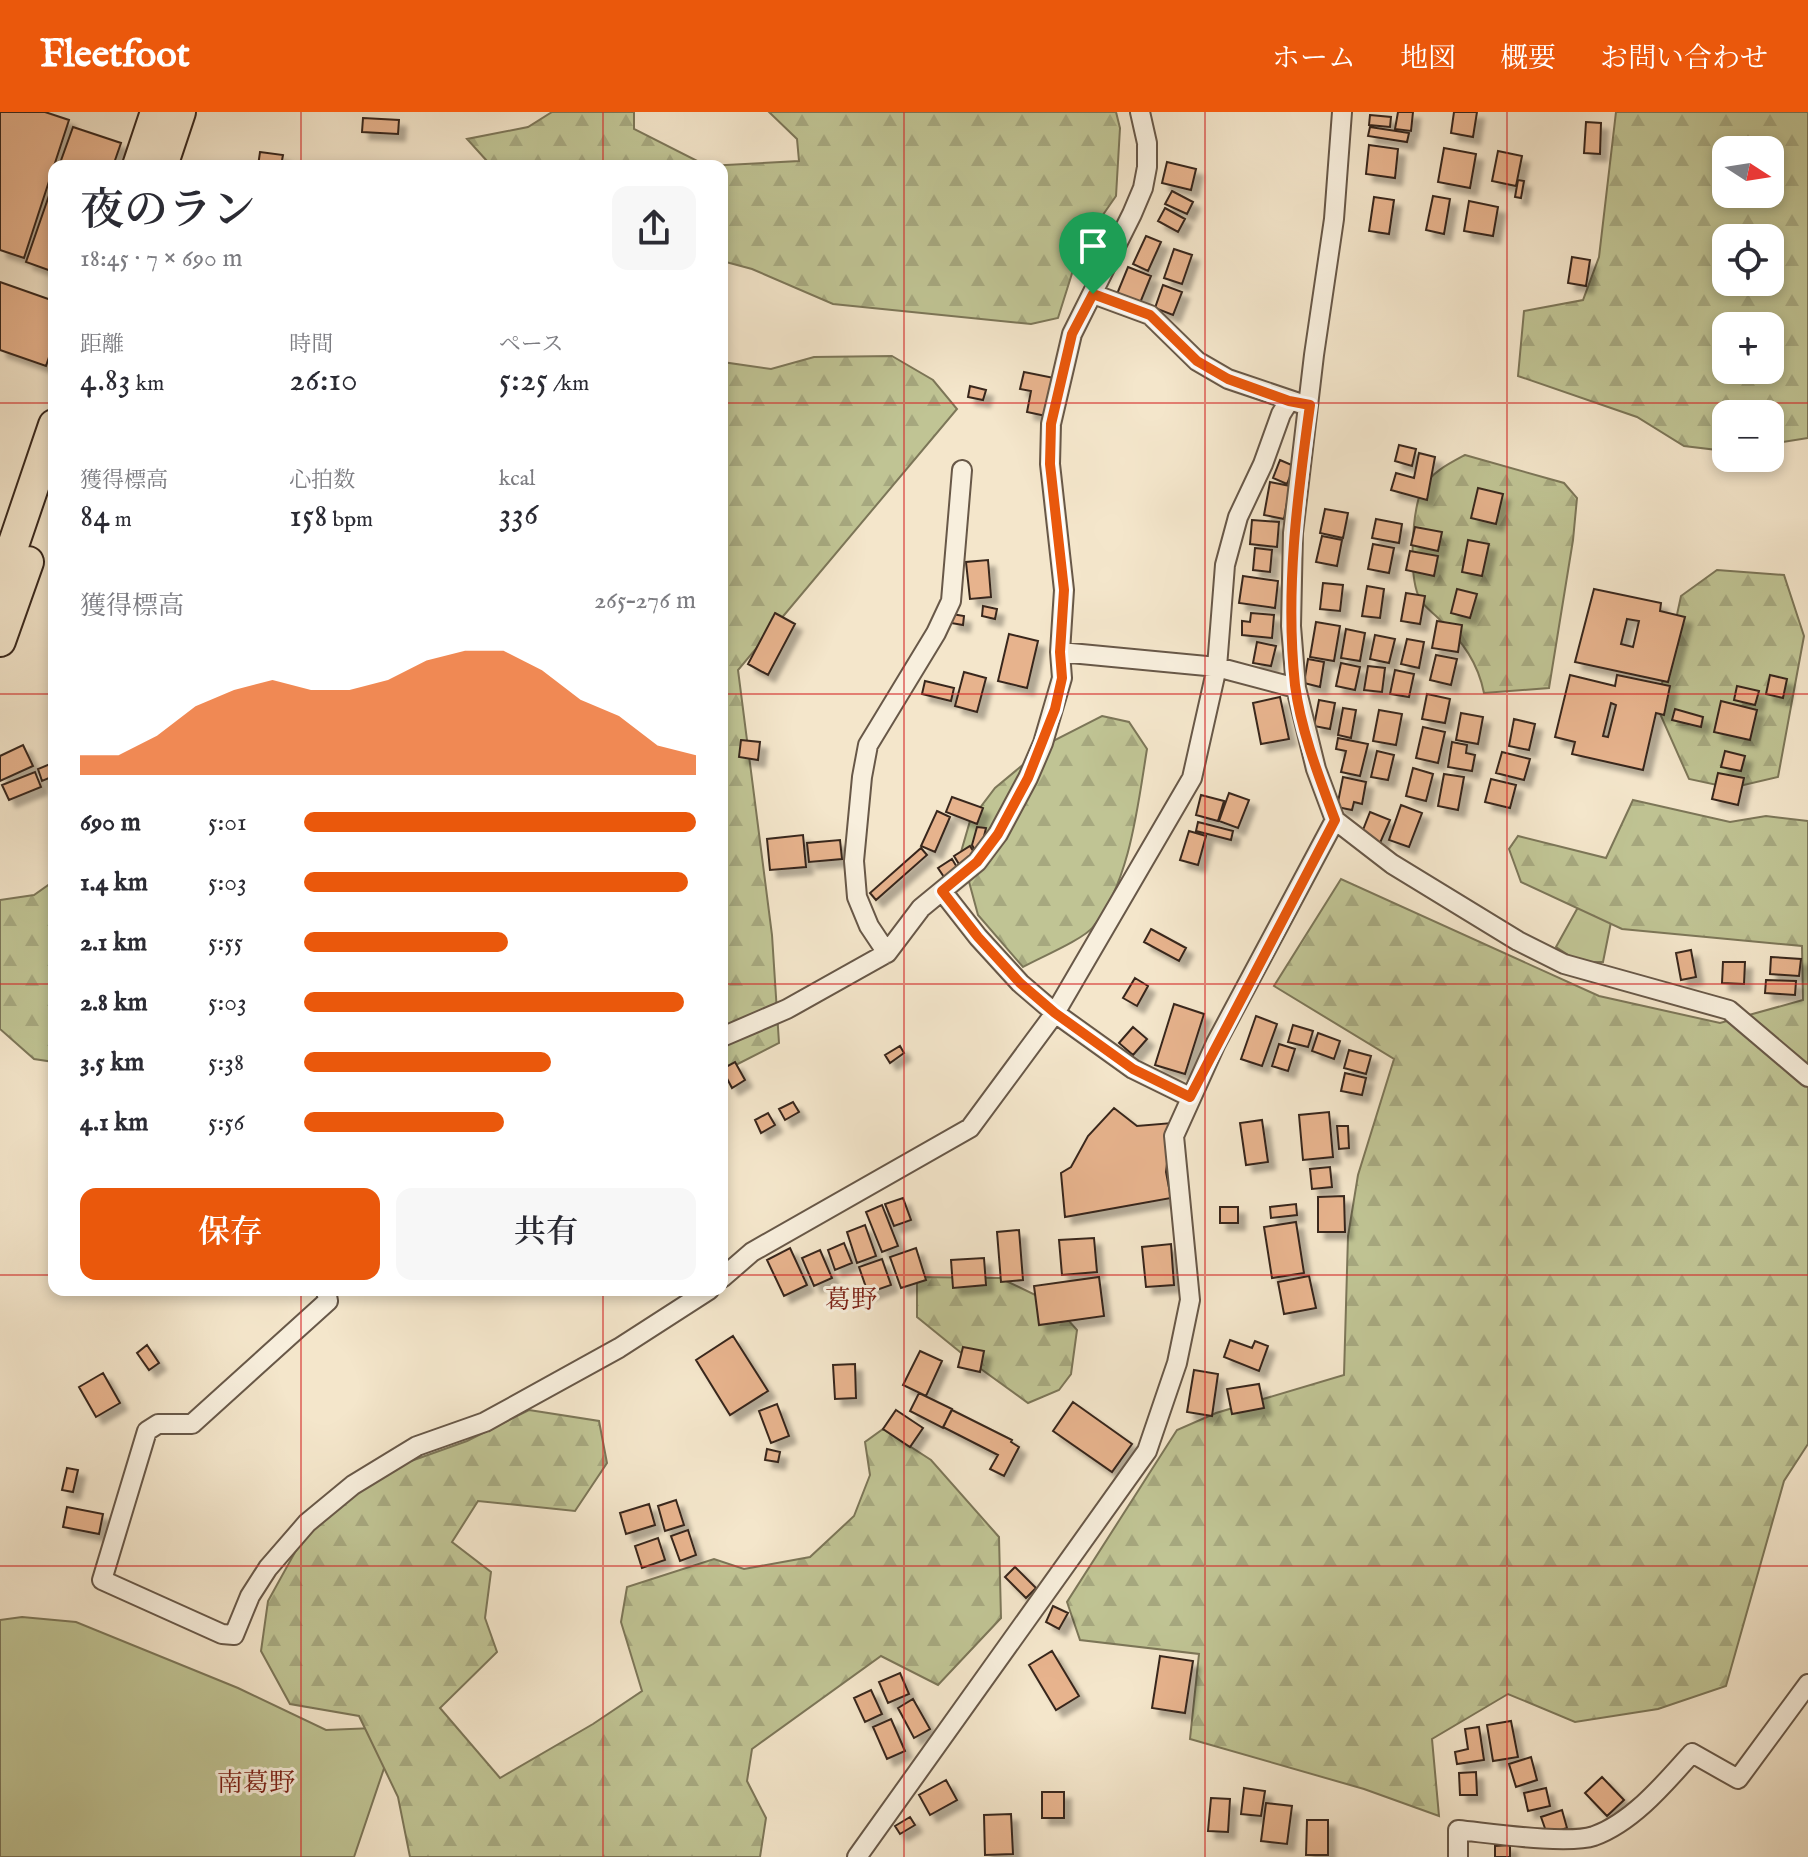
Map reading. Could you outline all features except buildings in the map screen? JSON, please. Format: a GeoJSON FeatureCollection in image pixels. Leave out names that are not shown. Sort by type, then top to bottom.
{"type":"FeatureCollection","features":[{"type":"Feature","properties":{"kind":"main road"},"geometry":{"type":"LineString","coordinates":[[140,160],[156,112]]}},
{"type":"Feature","properties":{"kind":"main road"},"geometry":{"type":"LineString","coordinates":[[164,160],[180,112]]}},
{"type":"Feature","properties":{"kind":"main road"},"geometry":{"type":"LineString","coordinates":[[0,584],[48,443]]}},
{"type":"Feature","properties":{"kind":"main road"},"geometry":{"type":"LineString","coordinates":[[0,641],[48,501]]}},
{"type":"Feature","properties":{"kind":"street"},"geometry":{"type":"LineString","coordinates":[[728,1034],[787,1009],[887,953],[921,908],[977,862],[991,844],[1028,778],[1055,709],[1062,678],[1060,652],[1064,590],[1050,464],[1051,424],[1072,334],[1143,188],[1147,143],[1140,112]]}},
{"type":"Feature","properties":{"kind":"street"},"geometry":{"type":"LineString","coordinates":[[1342,112],[1334,219],[1293,533],[1291,626],[1296,688],[1316,769],[1335,820],[1392,864],[1518,941],[1564,964],[1729,1010],[1808,1077]]}},
{"type":"Feature","properties":{"kind":"street"},"geometry":{"type":"LineString","coordinates":[[1093,294],[1150,315],[1197,361],[1228,379],[1289,401],[1310,405]]}},
{"type":"Feature","properties":{"kind":"street"},"geometry":{"type":"LineString","coordinates":[[728,1273],[752,1252],[970,1128],[1055,1013],[1192,778],[1217,667],[1225,565],[1238,517],[1289,401]]}},
{"type":"Feature","properties":{"kind":"street"},"geometry":{"type":"LineString","coordinates":[[887,953],[869,926],[857,897],[854,861],[862,777],[868,745],[936,633],[951,601],[962,470]]}},
{"type":"Feature","properties":{"kind":"street"},"geometry":{"type":"LineString","coordinates":[[1060,652],[1217,667],[1296,688]]}},
{"type":"Feature","properties":{"kind":"street"},"geometry":{"type":"LineString","coordinates":[[857,1857],[1147,1451],[1177,1363],[1190,1300],[1174,1136],[1190,1097],[1335,820]]}},
{"type":"Feature","properties":{"kind":"street"},"geometry":{"type":"LineString","coordinates":[[942,891],[1020,983],[1055,1013],[1133,1069],[1190,1097]]}},
{"type":"Feature","properties":{"kind":"street"},"geometry":{"type":"LineString","coordinates":[[327,1296],[328,1301],[192,1424],[158,1424],[147,1431],[102,1580],[222,1634],[234,1635],[250,1596],[268,1568],[307,1523],[353,1485],[417,1446],[485,1422],[619,1348],[700,1296]]}},
{"type":"Feature","properties":{"kind":"street"},"geometry":{"type":"LineString","coordinates":[[1458,1857],[1458,1830],[1567,1840],[1593,1836],[1651,1798],[1692,1753],[1738,1779],[1808,1684]]}},
{"type":"Feature","properties":{"kind":"green space"},"geometry":{"type":"Polygon","coordinates":[[[552,112],[634,112],[634,129],[695,160],[486,160],[467,139],[528,127],[552,112]]]}},
{"type":"Feature","properties":{"kind":"green space"},"geometry":{"type":"Polygon","coordinates":[[[769,112],[1116,112],[1120,128],[1116,196],[1080,248],[1058,318],[1031,324],[833,304],[752,269],[728,263],[728,165],[799,161],[797,139],[769,112]]]}},
{"type":"Feature","properties":{"kind":"green space"},"geometry":{"type":"Polygon","coordinates":[[[1616,112],[1808,112],[1808,438],[1784,442],[1784,400],[1712,400],[1712,449],[1684,446],[1637,417],[1518,376],[1524,311],[1583,300],[1599,257],[1616,112]]]}},
{"type":"Feature","properties":{"kind":"green space"},"geometry":{"type":"Polygon","coordinates":[[[892,356],[933,380],[957,409],[738,670],[772,935],[779,1043],[728,1069],[728,363],[771,369],[814,357],[892,356]]]}},
{"type":"Feature","properties":{"kind":"green space"},"geometry":{"type":"Polygon","coordinates":[[[1465,455],[1564,483],[1577,498],[1549,688],[1484,693],[1478,672],[1468,654],[1422,602],[1416,589],[1413,544],[1422,489],[1435,473],[1465,455]]]}},
{"type":"Feature","properties":{"kind":"green space"},"geometry":{"type":"Polygon","coordinates":[[[1717,570],[1784,575],[1804,636],[1778,777],[1731,788],[1689,779],[1657,707],[1681,596],[1717,570]]]}},
{"type":"Feature","properties":{"kind":"green space"},"geometry":{"type":"Polygon","coordinates":[[[1102,716],[1129,722],[1147,749],[1136,818],[1124,866],[1106,909],[1088,932],[1023,967],[978,915],[961,852],[970,821],[995,788],[1049,743],[1102,716]]]}},
{"type":"Feature","properties":{"kind":"green space"},"geometry":{"type":"Polygon","coordinates":[[[1633,800],[1730,822],[1766,816],[1808,821],[1808,1444],[1784,1481],[1726,1686],[1658,1709],[1575,1722],[1508,1694],[1432,1739],[1439,1816],[1364,1789],[1190,1739],[1199,1654],[1080,1640],[1067,1602],[1177,1430],[1216,1413],[1344,1375],[1348,1236],[1358,1175],[1394,1059],[1274,986],[1341,879],[1599,996],[1720,1023],[1803,1000],[1802,946],[1622,929],[1521,882],[1509,849],[1518,836],[1606,858],[1633,800]]]}},
{"type":"Feature","properties":{"kind":"green space"},"geometry":{"type":"Polygon","coordinates":[[[48,885],[48,1061],[34,1059],[0,1029],[0,900],[34,895],[48,885]]]}},
{"type":"Feature","properties":{"kind":"green space"},"geometry":{"type":"Polygon","coordinates":[[[1587,891],[1615,902],[1603,962],[1579,962],[1556,947],[1587,891]]]}},
{"type":"Feature","properties":{"kind":"green space"},"geometry":{"type":"Polygon","coordinates":[[[917,1277],[1000,1278],[1054,1304],[1077,1330],[1071,1374],[1059,1390],[1028,1403],[917,1317],[917,1277]]]}},
{"type":"Feature","properties":{"kind":"green space"},"geometry":{"type":"Polygon","coordinates":[[[529,1410],[599,1421],[607,1463],[575,1511],[478,1501],[452,1542],[491,1572],[485,1618],[497,1652],[440,1708],[500,1778],[593,1724],[642,1691],[621,1622],[627,1587],[714,1559],[744,1569],[810,1557],[854,1516],[870,1475],[865,1442],[883,1429],[931,1460],[999,1537],[1001,1618],[938,1685],[881,1656],[752,1749],[747,1781],[766,1818],[760,1857],[410,1857],[398,1797],[359,1716],[290,1704],[261,1651],[268,1601],[315,1516],[383,1471],[467,1441],[529,1410]]]}},
{"type":"Feature","properties":{"kind":"green space"},"geometry":{"type":"Polygon","coordinates":[[[22,1617],[76,1622],[238,1688],[326,1730],[398,1727],[354,1857],[0,1857],[0,1620],[22,1617]]]}},
{"type":"Feature","properties":{"kind":"district","name":"葛野"},"geometry":{"type":"Point","coordinates":[851,1300]}},
{"type":"Feature","properties":{"kind":"district","name":"南葛野"},"geometry":{"type":"Point","coordinates":[256,1783]}},
{"type":"Feature","properties":{"kind":"route"},"geometry":{"type":"LineString","coordinates":[[1093,294],[1150,315],[1197,361],[1228,379],[1289,401],[1310,405],[1293,533],[1291,626],[1296,688],[1316,769],[1335,820],[1190,1097],[1133,1069],[1055,1013],[1020,983],[942,891],[977,862],[998,834],[1028,778],[1055,709],[1062,678],[1060,652],[1064,590],[1050,464],[1051,424],[1072,334],[1093,294]]}}]}
